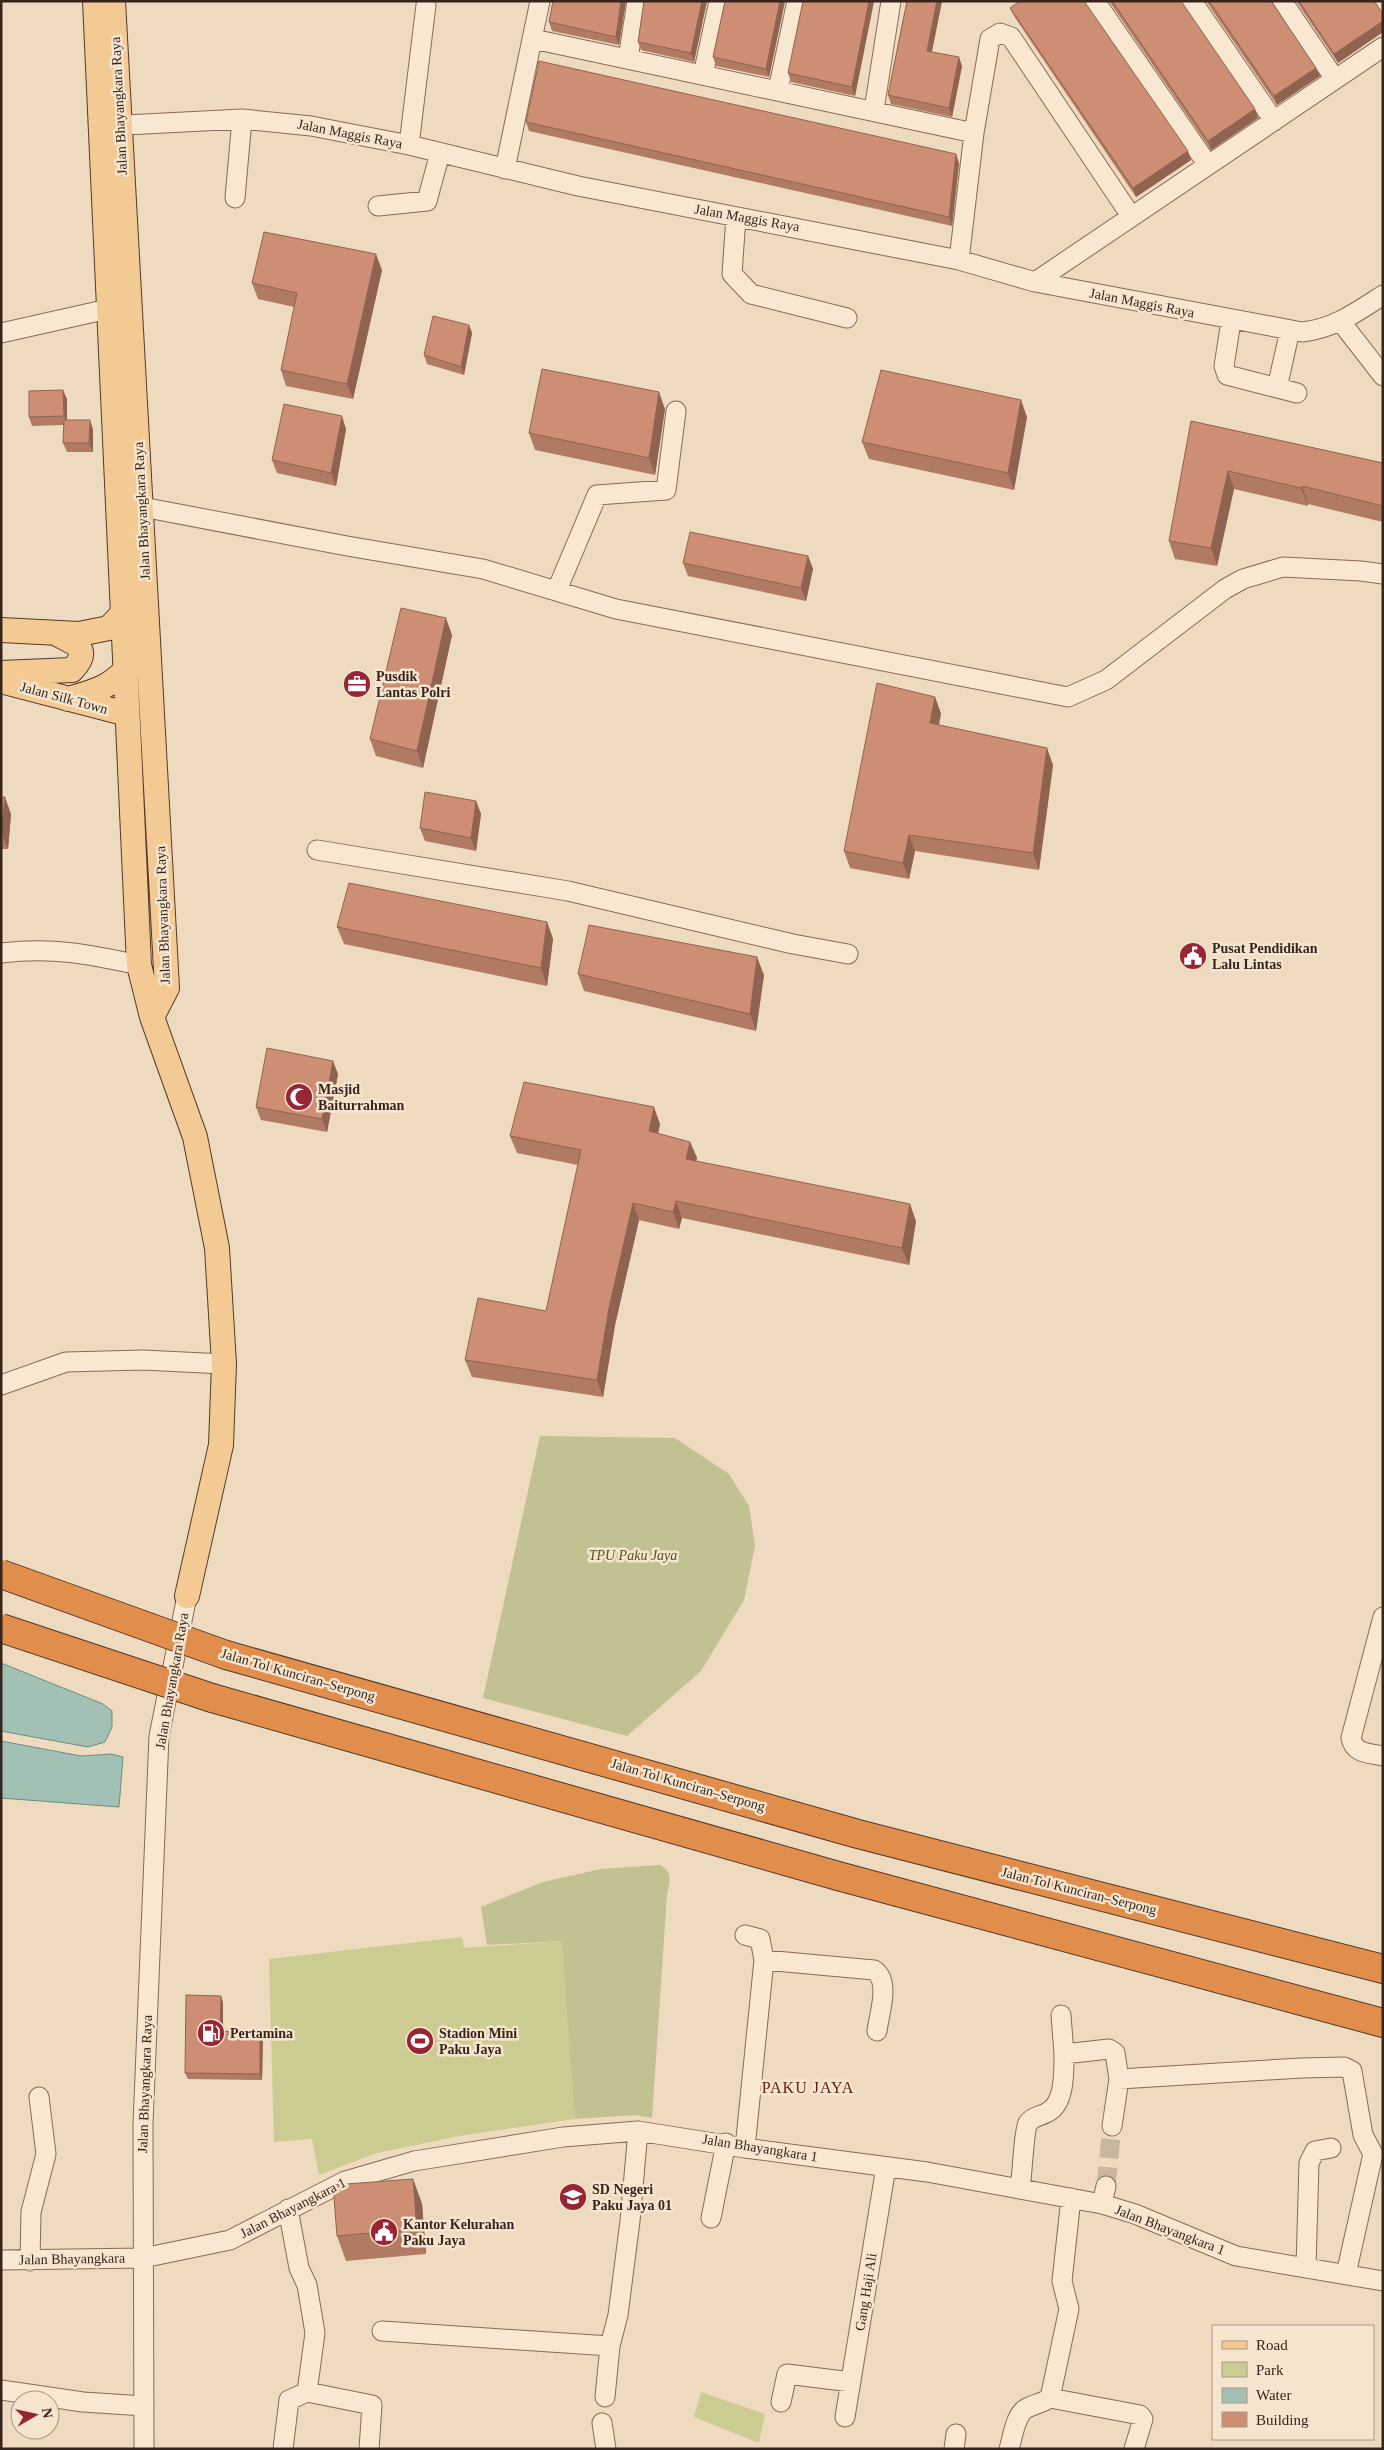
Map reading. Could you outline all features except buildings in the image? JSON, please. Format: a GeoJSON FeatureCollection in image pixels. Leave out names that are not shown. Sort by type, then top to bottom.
{"type":"FeatureCollection","features":[{"type":"Feature","properties":{"kind":"highway","name":"Jalan Tol Kunciran–Serpong"},"geometry":{"type":"LineString","coordinates":[[1,1574],[226,1655],[858,1834],[1383,1969]]}},
{"type":"Feature","properties":{"kind":"highway"},"geometry":{"type":"LineString","coordinates":[[1,1628],[212,1698],[838,1876],[1383,2023]]}},
{"type":"Feature","properties":{"kind":"main road","name":"Jalan Bhayangkara Raya"},"geometry":{"type":"LineString","coordinates":[[95,1],[110,126],[116,248],[142,507],[150,638],[167,988],[152,1016]]}},
{"type":"Feature","properties":{"kind":"main road","name":"Jalan Bhayangkara Raya"},"geometry":{"type":"LineString","coordinates":[[110,126],[113,1]]}},
{"type":"Feature","properties":{"kind":"main road","name":"Jalan Bhayangkara Raya"},"geometry":{"type":"LineString","coordinates":[[116,248],[108,309],[124,613],[139,965],[152,1016],[195,1137],[218,1248],[224,1364],[221,1445],[187,1596]]}},
{"type":"Feature","properties":{"kind":"main road"},"geometry":{"type":"LineString","coordinates":[[1,630],[79,634],[109,628],[124,613]]}},
{"type":"Feature","properties":{"kind":"main road"},"geometry":{"type":"LineString","coordinates":[[1,673],[58,673],[72,670],[79,663],[82,652],[78,645],[55,633]]}},
{"type":"Feature","properties":{"kind":"main road"},"geometry":{"type":"LineString","coordinates":[[66,699],[102,689],[126,670],[150,638]]}},
{"type":"Feature","properties":{"kind":"main road","name":"Jalan Silk Town"},"geometry":{"type":"LineString","coordinates":[[1,681],[127,714]]}},
{"type":"Feature","properties":{"kind":"street"},"geometry":{"type":"LineString","coordinates":[[505,169],[540,1]]}},
{"type":"Feature","properties":{"kind":"street"},"geometry":{"type":"LineString","coordinates":[[628,59],[637,1]]}},
{"type":"Feature","properties":{"kind":"street"},"geometry":{"type":"LineString","coordinates":[[703,75],[719,1]]}},
{"type":"Feature","properties":{"kind":"street"},"geometry":{"type":"LineString","coordinates":[[778,90],[797,1]]}},
{"type":"Feature","properties":{"kind":"street"},"geometry":{"type":"LineString","coordinates":[[874,110],[891,1]]}},
{"type":"Feature","properties":{"kind":"street"},"geometry":{"type":"LineString","coordinates":[[1095,1],[1208,165]]}},
{"type":"Feature","properties":{"kind":"street"},"geometry":{"type":"LineString","coordinates":[[1192,1],[1274,120]]}},
{"type":"Feature","properties":{"kind":"street"},"geometry":{"type":"LineString","coordinates":[[1282,1],[1335,79]]}},
{"type":"Feature","properties":{"kind":"street"},"geometry":{"type":"LineString","coordinates":[[409,145],[426,5]]}},
{"type":"Feature","properties":{"kind":"street"},"geometry":{"type":"LineString","coordinates":[[959,260],[974,133],[990,39],[995,34],[1006,34],[1011,37],[1131,216]]}},
{"type":"Feature","properties":{"kind":"street"},"geometry":{"type":"LineString","coordinates":[[533,39],[874,110],[974,133]]}},
{"type":"Feature","properties":{"kind":"street"},"geometry":{"type":"LineString","coordinates":[[1035,282],[1383,47]]}},
{"type":"Feature","properties":{"kind":"street","name":"Jalan Maggis Raya"},"geometry":{"type":"LineString","coordinates":[[110,126],[242,119],[292,123],[409,145],[505,169],[736,217],[787,225],[959,260],[1035,282],[1231,321],[1302,332],[1317,330],[1341,322],[1383,295]]}},
{"type":"Feature","properties":{"kind":"street"},"geometry":{"type":"LineString","coordinates":[[235,198],[242,119]]}},
{"type":"Feature","properties":{"kind":"street"},"geometry":{"type":"LineString","coordinates":[[378,206],[427,201],[440,153]]}},
{"type":"Feature","properties":{"kind":"street"},"geometry":{"type":"LineString","coordinates":[[736,217],[732,274],[751,294],[847,318]]}},
{"type":"Feature","properties":{"kind":"street"},"geometry":{"type":"LineString","coordinates":[[1,333],[108,309]]}},
{"type":"Feature","properties":{"kind":"street"},"geometry":{"type":"LineString","coordinates":[[1231,321],[1224,371],[1232,377],[1297,393]]}},
{"type":"Feature","properties":{"kind":"street"},"geometry":{"type":"LineString","coordinates":[[1341,322],[1383,376]]}},
{"type":"Feature","properties":{"kind":"street"},"geometry":{"type":"LineString","coordinates":[[1278,388],[1290,330]]}},
{"type":"Feature","properties":{"kind":"street"},"geometry":{"type":"LineString","coordinates":[[557,590],[596,495],[666,490],[676,411]]}},
{"type":"Feature","properties":{"kind":"street"},"geometry":{"type":"LineString","coordinates":[[142,507],[347,546],[483,569],[616,609],[1068,697],[1106,680],[1225,589],[1242,579],[1283,566],[1361,570],[1383,574]]}},
{"type":"Feature","properties":{"kind":"street"},"geometry":{"type":"LineString","coordinates":[[317,850],[568,891],[793,944],[848,954]]}},
{"type":"Feature","properties":{"kind":"street"},"geometry":{"type":"LineString","coordinates":[[1,953],[32,949],[70,951],[139,965]]}},
{"type":"Feature","properties":{"kind":"street"},"geometry":{"type":"LineString","coordinates":[[1,1385],[66,1362],[143,1360],[224,1364]]}},
{"type":"Feature","properties":{"kind":"street","name":"Jalan Bhayangkara Raya"},"geometry":{"type":"LineString","coordinates":[[144,2449],[143,2124],[159,1736],[187,1596]]}},
{"type":"Feature","properties":{"kind":"street"},"geometry":{"type":"LineString","coordinates":[[1383,1617],[1351,1738],[1354,1746],[1359,1751],[1383,1756]]}},
{"type":"Feature","properties":{"kind":"street"},"geometry":{"type":"LineString","coordinates":[[745,2148],[764,1960],[760,1939],[746,1935]]}},
{"type":"Feature","properties":{"kind":"street"},"geometry":{"type":"LineString","coordinates":[[764,1960],[874,1970],[883,1984],[877,2031]]}},
{"type":"Feature","properties":{"kind":"street"},"geometry":{"type":"LineString","coordinates":[[1020,2189],[1027,2124],[1036,2115],[1048,2112],[1057,2102],[1064,2078],[1061,2015]]}},
{"type":"Feature","properties":{"kind":"street"},"geometry":{"type":"LineString","coordinates":[[1064,2054],[1109,2049],[1115,2053],[1119,2079],[1112,2126]]}},
{"type":"Feature","properties":{"kind":"street"},"geometry":{"type":"LineString","coordinates":[[1119,2079],[1344,2067],[1352,2071],[1363,2135],[1378,2151],[1346,2274]]}},
{"type":"Feature","properties":{"kind":"street"},"geometry":{"type":"LineString","coordinates":[[30,2261],[32,2212],[46,2154],[39,2097]]}},
{"type":"Feature","properties":{"kind":"street"},"geometry":{"type":"LineString","coordinates":[[605,2397],[610,2346],[618,2315],[625,2264],[638,2131]]}},
{"type":"Feature","properties":{"kind":"street","name":"Jalan Bhayangkara 1"},"geometry":{"type":"LineString","coordinates":[[143,2258],[230,2240],[344,2181],[418,2160],[563,2137],[638,2131],[886,2167],[1102,2204],[1135,2214],[1236,2256],[1383,2281]]}},
{"type":"Feature","properties":{"kind":"street"},"geometry":{"type":"LineString","coordinates":[[711,2218],[726,2143]]}},
{"type":"Feature","properties":{"kind":"street"},"geometry":{"type":"LineString","coordinates":[[1306,2268],[1309,2163],[1315,2151],[1331,2148]]}},
{"type":"Feature","properties":{"kind":"street","name":"Gang Haji Ali"},"geometry":{"type":"LineString","coordinates":[[845,2417],[886,2167]]}},
{"type":"Feature","properties":{"kind":"street"},"geometry":{"type":"LineString","coordinates":[[1102,2204],[1106,2186]]}},
{"type":"Feature","properties":{"kind":"street"},"geometry":{"type":"LineString","coordinates":[[1050,2398],[1069,2309],[1062,2281],[1071,2198]]}},
{"type":"Feature","properties":{"kind":"street"},"geometry":{"type":"LineString","coordinates":[[288,2209],[299,2268],[307,2285],[315,2333],[307,2392]]}},
{"type":"Feature","properties":{"kind":"street","name":"Jalan Bhayangkara"},"geometry":{"type":"LineString","coordinates":[[1,2260],[143,2258]]}},
{"type":"Feature","properties":{"kind":"street"},"geometry":{"type":"LineString","coordinates":[[382,2330],[610,2346]]}},
{"type":"Feature","properties":{"kind":"street"},"geometry":{"type":"LineString","coordinates":[[781,2402],[787,2374],[851,2382]]}},
{"type":"Feature","properties":{"kind":"street"},"geometry":{"type":"LineString","coordinates":[[1,2390],[83,2402],[144,2406]]}},
{"type":"Feature","properties":{"kind":"street"},"geometry":{"type":"LineString","coordinates":[[283,2449],[289,2400],[307,2392],[372,2405],[369,2449]]}},
{"type":"Feature","properties":{"kind":"street"},"geometry":{"type":"LineString","coordinates":[[1008,2449],[1018,2417],[1025,2408],[1042,2403],[1050,2398],[1140,2415],[1143,2419],[1134,2449]]}},
{"type":"Feature","properties":{"kind":"street"},"geometry":{"type":"LineString","coordinates":[[602,2423],[606,2449]]}},
{"type":"Feature","properties":{"kind":"green space","name":"TPU Paku Jaya"},"geometry":{"type":"Polygon","coordinates":[[[540,1436],[675,1438],[729,1474],[749,1506],[755,1546],[744,1600],[701,1671],[627,1736],[483,1698],[540,1436]]]}},
{"type":"Feature","properties":{"kind":"green space"},"geometry":{"type":"Polygon","coordinates":[[[660,1865],[669,1874],[670,1881],[667,1894],[652,2118],[636,2115],[575,2119],[562,1941],[487,1945],[481,1907],[543,1882],[601,1869],[660,1865]]]}},
{"type":"Feature","properties":{"kind":"green space","name":"Stadion Mini Paku Jaya"},"geometry":{"type":"Polygon","coordinates":[[[462,1937],[464,1948],[563,1941],[575,2119],[459,2136],[377,2153],[319,2175],[312,2139],[274,2142],[269,1959],[462,1937]]]}},
{"type":"Feature","properties":{"kind":"green space"},"geometry":{"type":"Polygon","coordinates":[[[701,2392],[765,2414],[759,2443],[694,2417],[701,2392]]]}},
{"type":"Feature","properties":{"kind":"water"},"geometry":{"type":"Polygon","coordinates":[[[1,1663],[103,1704],[112,1711],[112,1727],[105,1742],[88,1747],[1,1731],[1,1663]]]}},
{"type":"Feature","properties":{"kind":"water"},"geometry":{"type":"Polygon","coordinates":[[[1,1741],[81,1756],[111,1754],[123,1757],[119,1807],[1,1798],[1,1741]]]}},
{"type":"Feature","properties":{"kind":"tunnel"},"geometry":{"type":"LineString","coordinates":[[1106,2186],[1112,2126]]}},
{"type":"Feature","properties":{"kind":"place","name":"Pusdik Lantas Polri"},"geometry":{"type":"Point","coordinates":[357,684]}},
{"type":"Feature","properties":{"kind":"place","name":"Pusat Pendidikan Lalu Lintas"},"geometry":{"type":"Point","coordinates":[1193,956]}},
{"type":"Feature","properties":{"kind":"place","name":"Masjid Baiturrahman"},"geometry":{"type":"Point","coordinates":[299,1097]}},
{"type":"Feature","properties":{"kind":"place","name":"Pertamina"},"geometry":{"type":"Point","coordinates":[211,2033]}},
{"type":"Feature","properties":{"kind":"place","name":"Stadion Mini Paku Jaya"},"geometry":{"type":"Point","coordinates":[420,2041]}},
{"type":"Feature","properties":{"kind":"place","name":"SD Negeri Paku Jaya 01"},"geometry":{"type":"Point","coordinates":[573,2197]}},
{"type":"Feature","properties":{"kind":"place","name":"Kantor Kelurahan Paku Jaya"},"geometry":{"type":"Point","coordinates":[384,2232]}},
{"type":"Feature","properties":{"kind":"district","name":"PAKU JAYA"},"geometry":{"type":"Point","coordinates":[808,2087]}}]}
